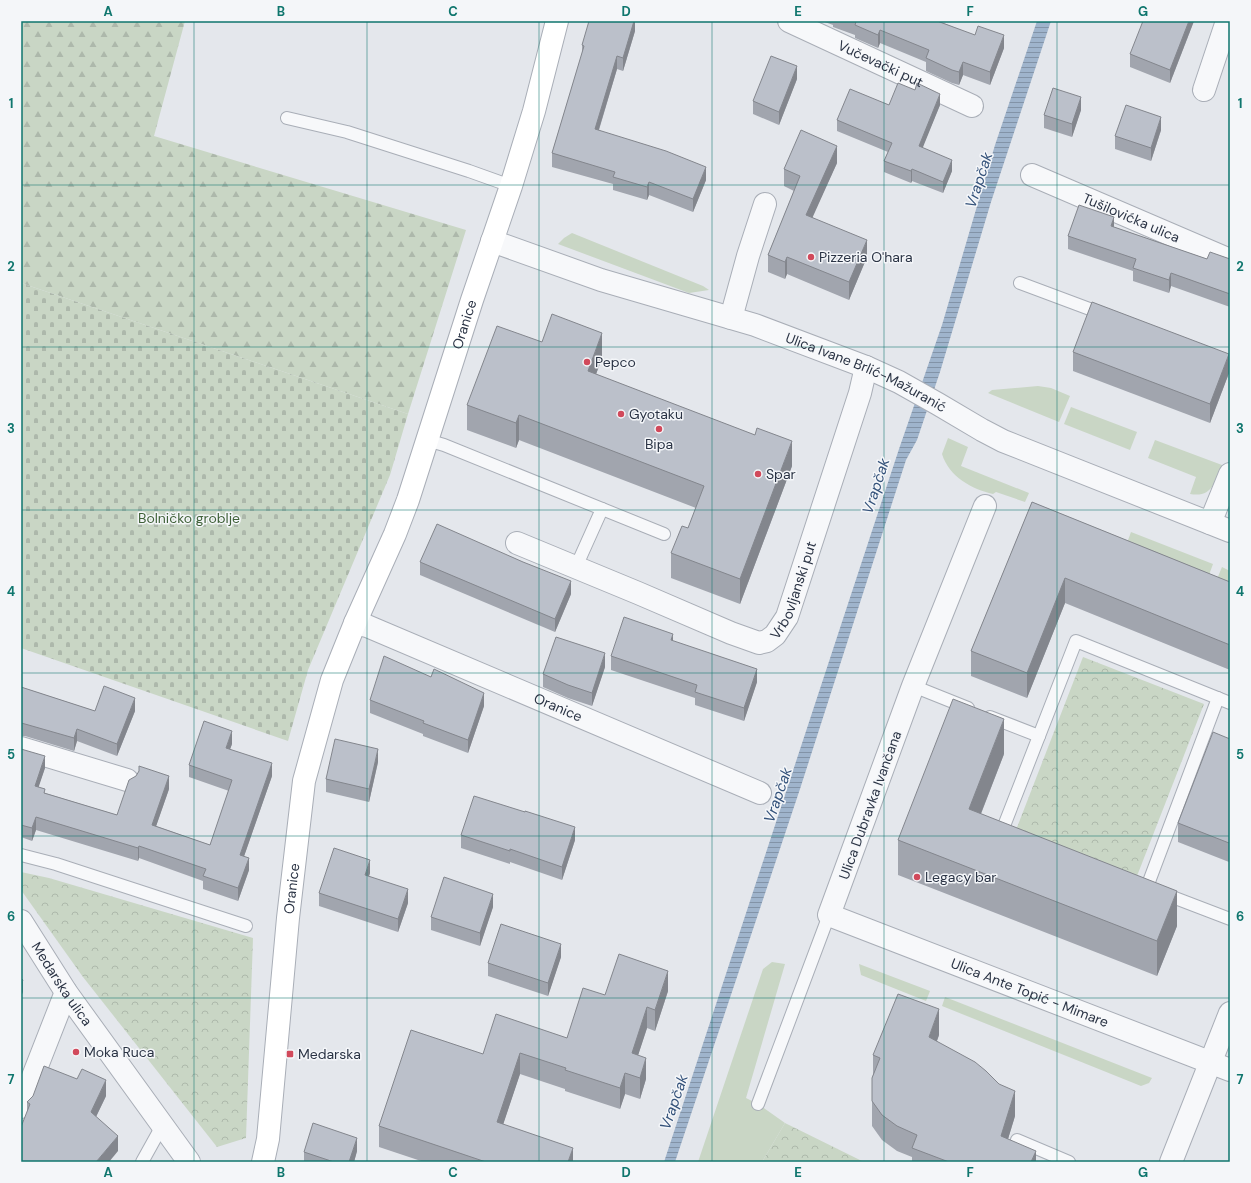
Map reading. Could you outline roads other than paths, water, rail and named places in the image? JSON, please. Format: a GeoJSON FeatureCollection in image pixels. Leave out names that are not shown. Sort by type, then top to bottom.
{"type":"FeatureCollection","features":[{"type":"Feature","properties":{"kind":"main road","name":"Oranice"},"geometry":{"type":"LineString","coordinates":[[263,1162],[268,1139],[288,918],[304,781],[332,680],[355,622],[395,534],[408,500],[469,307],[511,186],[534,111],[557,21]]}},
{"type":"Feature","properties":{"kind":"street","name":"Vučevački put"},"geometry":{"type":"LineString","coordinates":[[789,21],[972,106]]}},
{"type":"Feature","properties":{"kind":"street"},"geometry":{"type":"LineString","coordinates":[[1204,90],[1227,21]]}},
{"type":"Feature","properties":{"kind":"street","name":"Tušilovićka ulica"},"geometry":{"type":"LineString","coordinates":[[1032,175],[1230,260]]}},
{"type":"Feature","properties":{"kind":"street"},"geometry":{"type":"LineString","coordinates":[[731,318],[748,256],[765,204]]}},
{"type":"Feature","properties":{"kind":"street","name":"Ulica Ivane Brlić-Mažuranić"},"geometry":{"type":"LineString","coordinates":[[492,241],[653,297],[755,325],[866,367],[899,382],[1003,441],[1230,531]]}},
{"type":"Feature","properties":{"kind":"street","name":"Vrbovljanski put"},"geometry":{"type":"LineString","coordinates":[[517,543],[731,633],[759,643],[767,641],[775,635],[787,617],[860,393],[866,367]]}},
{"type":"Feature","properties":{"kind":"street"},"geometry":{"type":"LineString","coordinates":[[1210,523],[1230,474]]}},
{"type":"Feature","properties":{"kind":"street","name":"Ulica Dubravka Ivančana"},"geometry":{"type":"LineString","coordinates":[[829,915],[913,686],[985,506]]}},
{"type":"Feature","properties":{"kind":"street","name":"Oranice"},"geometry":{"type":"LineString","coordinates":[[355,622],[368,626],[760,793]]}},
{"type":"Feature","properties":{"kind":"street"},"geometry":{"type":"LineString","coordinates":[[21,748],[127,780]]}},
{"type":"Feature","properties":{"kind":"street","name":"Ulica Ante Topić - Mimare"},"geometry":{"type":"LineString","coordinates":[[829,915],[1220,1066]]}},
{"type":"Feature","properties":{"kind":"street","name":"Medarska ulica"},"geometry":{"type":"LineString","coordinates":[[21,921],[66,992],[189,1162]]}},
{"type":"Feature","properties":{"kind":"street"},"geometry":{"type":"LineString","coordinates":[[21,1107],[66,992]]}},
{"type":"Feature","properties":{"kind":"street"},"geometry":{"type":"LineString","coordinates":[[1171,1162],[1220,1066],[1230,1013]]}},
{"type":"Feature","properties":{"kind":"lane"},"geometry":{"type":"LineString","coordinates":[[287,118],[347,132],[511,186]]}},
{"type":"Feature","properties":{"kind":"lane"},"geometry":{"type":"LineString","coordinates":[[1020,283],[1114,318]]}},
{"type":"Feature","properties":{"kind":"lane"},"geometry":{"type":"LineString","coordinates":[[427,440],[444,445],[664,534]]}},
{"type":"Feature","properties":{"kind":"lane"},"geometry":{"type":"LineString","coordinates":[[576,567],[602,509]]}},
{"type":"Feature","properties":{"kind":"lane"},"geometry":{"type":"LineString","coordinates":[[1016,837],[1002,831],[1076,641],[1230,703]]}},
{"type":"Feature","properties":{"kind":"lane"},"geometry":{"type":"LineString","coordinates":[[913,686],[1039,736]]}},
{"type":"Feature","properties":{"kind":"lane"},"geometry":{"type":"LineString","coordinates":[[1218,698],[1143,885],[1230,919]]}},
{"type":"Feature","properties":{"kind":"lane"},"geometry":{"type":"LineString","coordinates":[[21,855],[246,926]]}},
{"type":"Feature","properties":{"kind":"lane","name":"Ulica Dubravka Ivančana"},"geometry":{"type":"LineString","coordinates":[[758,1104],[829,915]]}},
{"type":"Feature","properties":{"kind":"lane"},"geometry":{"type":"LineString","coordinates":[[142,1162],[162,1126]]}},
{"type":"Feature","properties":{"kind":"lane"},"geometry":{"type":"LineString","coordinates":[[1017,1140],[1069,1162]]}},
{"type":"Feature","properties":{"kind":"water"},"geometry":{"type":"Polygon","coordinates":[[[1037,21],[1051,21],[991,202],[940,372],[917,440],[906,460],[800,789],[675,1162],[664,1162],[899,449],[942,325],[995,145],[1037,21]]]}},
{"type":"Feature","properties":{"kind":"place","name":"Pizzeria O'hara"},"geometry":{"type":"Point","coordinates":[811,257]}},
{"type":"Feature","properties":{"kind":"place","name":"Pepco"},"geometry":{"type":"Point","coordinates":[587,362]}},
{"type":"Feature","properties":{"kind":"place","name":"Gyotaku"},"geometry":{"type":"Point","coordinates":[621,414]}},
{"type":"Feature","properties":{"kind":"place","name":"Bipa"},"geometry":{"type":"Point","coordinates":[659,429]}},
{"type":"Feature","properties":{"kind":"place","name":"Spar"},"geometry":{"type":"Point","coordinates":[758,474]}},
{"type":"Feature","properties":{"kind":"place","name":"Legacy bar"},"geometry":{"type":"Point","coordinates":[917,877]}},
{"type":"Feature","properties":{"kind":"place","name":"Moka Ruca"},"geometry":{"type":"Point","coordinates":[76,1052]}},
{"type":"Feature","properties":{"kind":"place","name":"Medarska"},"geometry":{"type":"Point","coordinates":[290,1054]}},
{"type":"Feature","properties":{"kind":"water label","name":"Vrapčak"},"geometry":{"type":"Point","coordinates":[979,180]}},
{"type":"Feature","properties":{"kind":"water label","name":"Vrapčak"},"geometry":{"type":"Point","coordinates":[876,486]}},
{"type":"Feature","properties":{"kind":"water label","name":"Vrapčak"},"geometry":{"type":"Point","coordinates":[778,795]}},
{"type":"Feature","properties":{"kind":"water label","name":"Vrapčak"},"geometry":{"type":"Point","coordinates":[674,1102]}},
{"type":"Feature","properties":{"kind":"park label","name":"Bolničko groblje"},"geometry":{"type":"Point","coordinates":[189,518]}}]}
